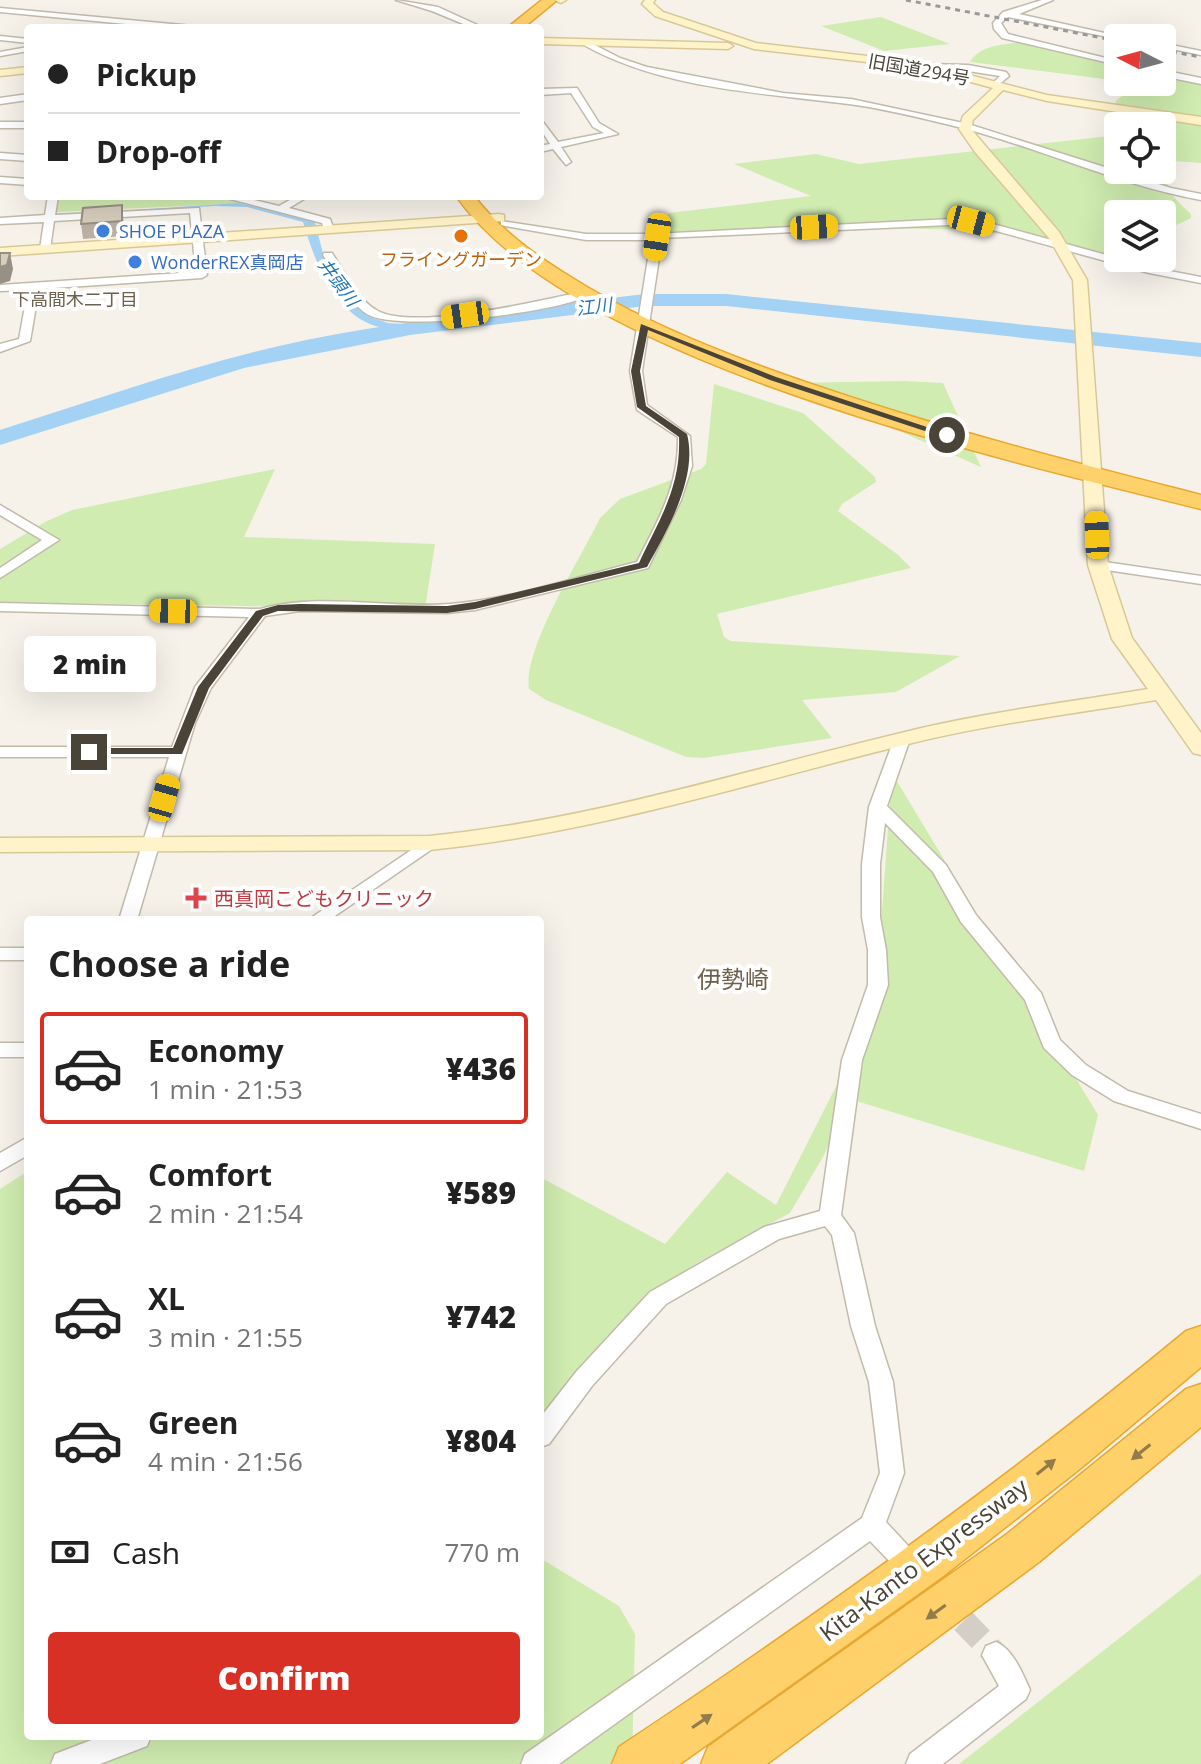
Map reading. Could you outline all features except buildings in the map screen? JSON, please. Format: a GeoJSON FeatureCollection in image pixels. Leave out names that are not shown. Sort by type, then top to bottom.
{"type":"FeatureCollection","features":[{"type":"Feature","properties":{"kind":"highway"},"geometry":{"type":"LineString","coordinates":[[519,24],[550,0]]}},
{"type":"Feature","properties":{"kind":"highway"},"geometry":{"type":"LineString","coordinates":[[531,24],[560,0]]}},
{"type":"Feature","properties":{"kind":"highway"},"geometry":{"type":"LineString","coordinates":[[470,200],[496,220]]}},
{"type":"Feature","properties":{"kind":"highway"},"geometry":{"type":"LineString","coordinates":[[483,200],[496,220],[532,260],[724,360],[847,404],[1201,502]]}},
{"type":"Feature","properties":{"kind":"highway"},"geometry":{"type":"LineString","coordinates":[[1094,470],[1201,493]]}},
{"type":"Feature","properties":{"kind":"highway","name":"Kita-Kanto Expressway"},"geometry":{"type":"LineString","coordinates":[[637,1764],[735,1698],[984,1517],[1201,1343]]}},
{"type":"Feature","properties":{"kind":"highway"},"geometry":{"type":"LineString","coordinates":[[726,1764],[1023,1548],[1201,1402]]}},
{"type":"Feature","properties":{"kind":"street"},"geometry":{"type":"LineString","coordinates":[[2,11],[31,0]]}},
{"type":"Feature","properties":{"kind":"street"},"geometry":{"type":"LineString","coordinates":[[400,0],[435,9],[470,24]]}},
{"type":"Feature","properties":{"kind":"street","name":"旧国道294号"},"geometry":{"type":"LineString","coordinates":[[650,0],[647,4],[659,14],[754,46],[926,67],[1080,104],[1200,120]]}},
{"type":"Feature","properties":{"kind":"street"},"geometry":{"type":"LineString","coordinates":[[1049,0],[1010,15],[1104,34]]}},
{"type":"Feature","properties":{"kind":"street"},"geometry":{"type":"LineString","coordinates":[[2,11],[148,24]]}},
{"type":"Feature","properties":{"kind":"street"},"geometry":{"type":"LineString","coordinates":[[1006,14],[997,23],[1005,36],[1104,60]]}},
{"type":"Feature","properties":{"kind":"street"},"geometry":{"type":"LineString","coordinates":[[460,24],[465,22]]}},
{"type":"Feature","properties":{"kind":"street"},"geometry":{"type":"LineString","coordinates":[[0,38],[24,41]]}},
{"type":"Feature","properties":{"kind":"street"},"geometry":{"type":"LineString","coordinates":[[544,41],[754,46]]}},
{"type":"Feature","properties":{"kind":"street"},"geometry":{"type":"LineString","coordinates":[[587,43],[617,60],[645,69],[783,96],[851,102],[965,126],[1169,191],[1201,197]]}},
{"type":"Feature","properties":{"kind":"street"},"geometry":{"type":"LineString","coordinates":[[1176,48],[1201,53]]}},
{"type":"Feature","properties":{"kind":"street"},"geometry":{"type":"LineString","coordinates":[[0,54],[24,50]]}},
{"type":"Feature","properties":{"kind":"street"},"geometry":{"type":"LineString","coordinates":[[0,73],[24,70]]}},
{"type":"Feature","properties":{"kind":"street"},"geometry":{"type":"LineString","coordinates":[[1176,76],[1201,81]]}},
{"type":"Feature","properties":{"kind":"street"},"geometry":{"type":"LineString","coordinates":[[998,85],[967,119],[965,126],[977,147],[1062,246],[1080,280],[1098,565],[1113,619],[1122,639],[1201,748]]}},
{"type":"Feature","properties":{"kind":"street"},"geometry":{"type":"LineString","coordinates":[[544,92],[574,90],[596,125],[613,134],[544,148]]}},
{"type":"Feature","properties":{"kind":"street"},"geometry":{"type":"LineString","coordinates":[[0,101],[24,98]]}},
{"type":"Feature","properties":{"kind":"street"},"geometry":{"type":"LineString","coordinates":[[0,113],[12,102]]}},
{"type":"Feature","properties":{"kind":"street"},"geometry":{"type":"LineString","coordinates":[[0,125],[24,125]]}},
{"type":"Feature","properties":{"kind":"street"},"geometry":{"type":"LineString","coordinates":[[544,128],[566,162]]}},
{"type":"Feature","properties":{"kind":"street"},"geometry":{"type":"LineString","coordinates":[[0,156],[24,158]]}},
{"type":"Feature","properties":{"kind":"street"},"geometry":{"type":"LineString","coordinates":[[0,180],[24,182]]}},
{"type":"Feature","properties":{"kind":"street"},"geometry":{"type":"LineString","coordinates":[[45,249],[52,200]]}},
{"type":"Feature","properties":{"kind":"street"},"geometry":{"type":"LineString","coordinates":[[241,200],[326,221],[326,230]]}},
{"type":"Feature","properties":{"kind":"street"},"geometry":{"type":"LineString","coordinates":[[280,209],[297,200]]}},
{"type":"Feature","properties":{"kind":"street"},"geometry":{"type":"LineString","coordinates":[[0,221],[195,210],[202,275],[0,288]]}},
{"type":"Feature","properties":{"kind":"street"},"geometry":{"type":"LineString","coordinates":[[0,252],[496,220],[586,237],[657,237],[971,221],[1153,271],[1201,280]]}},
{"type":"Feature","properties":{"kind":"street"},"geometry":{"type":"LineString","coordinates":[[0,607],[260,613],[300,607],[447,609],[475,606],[643,565],[674,500],[685,466],[684,436],[641,407],[623,305],[657,237]]}},
{"type":"Feature","properties":{"kind":"street"},"geometry":{"type":"LineString","coordinates":[[328,255],[363,305],[374,314],[397,321],[623,305]]}},
{"type":"Feature","properties":{"kind":"street"},"geometry":{"type":"LineString","coordinates":[[0,348],[24,341],[34,285]]}},
{"type":"Feature","properties":{"kind":"street"},"geometry":{"type":"LineString","coordinates":[[0,509],[52,540],[0,574]]}},
{"type":"Feature","properties":{"kind":"street"},"geometry":{"type":"LineString","coordinates":[[1098,565],[1201,580]]}},
{"type":"Feature","properties":{"kind":"street"},"geometry":{"type":"LineString","coordinates":[[129,916],[178,752],[203,687],[260,613]]}},
{"type":"Feature","properties":{"kind":"street"},"geometry":{"type":"LineString","coordinates":[[0,845],[429,843],[478,840],[561,827],[902,739],[1161,693]]}},
{"type":"Feature","properties":{"kind":"street"},"geometry":{"type":"LineString","coordinates":[[535,1764],[872,1525],[892,1473],[881,1382],[863,1326],[843,1233],[830,1216],[852,1060],[878,985],[871,864],[878,807],[902,739]]}},
{"type":"Feature","properties":{"kind":"street"},"geometry":{"type":"LineString","coordinates":[[0,752],[178,752]]}},
{"type":"Feature","properties":{"kind":"street"},"geometry":{"type":"LineString","coordinates":[[878,807],[940,869],[968,918],[1034,998],[1051,1043],[1079,1070],[1121,1096],[1201,1122]]}},
{"type":"Feature","properties":{"kind":"street"},"geometry":{"type":"LineString","coordinates":[[323,916],[429,843]]}},
{"type":"Feature","properties":{"kind":"street"},"geometry":{"type":"LineString","coordinates":[[0,954],[24,954]]}},
{"type":"Feature","properties":{"kind":"street"},"geometry":{"type":"LineString","coordinates":[[0,1050],[24,1050]]}},
{"type":"Feature","properties":{"kind":"street"},"geometry":{"type":"LineString","coordinates":[[2,1160],[24,1147]]}},
{"type":"Feature","properties":{"kind":"street"},"geometry":{"type":"LineString","coordinates":[[544,1432],[584,1379],[658,1298],[772,1233],[830,1216]]}},
{"type":"Feature","properties":{"kind":"street"},"geometry":{"type":"LineString","coordinates":[[872,1525],[903,1558]]}},
{"type":"Feature","properties":{"kind":"street"},"geometry":{"type":"LineString","coordinates":[[920,1764],[1016,1690],[996,1655]]}},
{"type":"Feature","properties":{"kind":"street"},"geometry":{"type":"LineString","coordinates":[[65,1764],[127,1740]]}},
{"type":"Feature","properties":{"kind":"green space"},"geometry":{"type":"Polygon","coordinates":[[[881,17],[950,44],[884,51],[821,26],[881,17]]]}},
{"type":"Feature","properties":{"kind":"green space"},"geometry":{"type":"Polygon","coordinates":[[[1029,41],[1104,59],[1104,79],[970,62],[981,51],[1029,41]]]}},
{"type":"Feature","properties":{"kind":"green space"},"geometry":{"type":"Polygon","coordinates":[[[1201,80],[1201,163],[1176,161],[1176,112],[1117,112],[1115,108],[1116,101],[1123,96],[1176,96],[1176,82],[1201,80]]]}},
{"type":"Feature","properties":{"kind":"green space"},"geometry":{"type":"Polygon","coordinates":[[[1104,137],[1104,184],[1168,184],[1191,218],[1176,225],[1176,200],[1104,200],[1104,255],[1037,238],[968,230],[890,228],[715,234],[658,231],[669,213],[811,196],[734,164],[816,154],[859,164],[1104,137]]]}},
{"type":"Feature","properties":{"kind":"green space"},"geometry":{"type":"Polygon","coordinates":[[[56,200],[240,200],[249,203],[55,212],[56,200]]]}},
{"type":"Feature","properties":{"kind":"green space"},"geometry":{"type":"Polygon","coordinates":[[[790,383],[943,383],[981,467],[790,383]]]}},
{"type":"Feature","properties":{"kind":"green space"},"geometry":{"type":"Polygon","coordinates":[[[714,384],[803,413],[875,477],[876,482],[842,504],[838,511],[897,554],[911,568],[717,614],[724,637],[731,641],[960,656],[896,692],[802,700],[832,738],[704,758],[686,757],[546,700],[529,689],[535,651],[544,627],[600,518],[620,499],[701,469],[706,464],[714,384]]]}},
{"type":"Feature","properties":{"kind":"green space"},"geometry":{"type":"Polygon","coordinates":[[[275,469],[244,537],[435,544],[425,609],[0,602],[0,549],[45,522],[72,510],[275,469]]]}},
{"type":"Feature","properties":{"kind":"green space"},"geometry":{"type":"Polygon","coordinates":[[[892,773],[1098,1115],[1084,1171],[850,1099],[824,1155],[790,1213],[695,1264],[544,1431],[544,1179],[665,1244],[727,1172],[776,1205],[862,1035],[882,911],[892,773]]]}},
{"type":"Feature","properties":{"kind":"green space"},"geometry":{"type":"Polygon","coordinates":[[[24,1174],[24,1740],[544,1740],[544,1560],[619,1606],[635,1634],[632,1764],[0,1764],[0,1189],[24,1174]]]}},
{"type":"Feature","properties":{"kind":"green space"},"geometry":{"type":"Polygon","coordinates":[[[1201,1574],[1201,1764],[959,1764],[1201,1574]]]}},
{"type":"Feature","properties":{"kind":"water","name":"井頭川"},"geometry":{"type":"Polygon","coordinates":[[[238,203],[314,219],[324,257],[367,316],[388,323],[415,325],[384,328],[367,323],[353,314],[340,301],[321,271],[303,222],[247,207],[215,206],[0,219],[238,203]]]}},
{"type":"Feature","properties":{"kind":"waterway","name":"江川"},"geometry":{"type":"LineString","coordinates":[[0,438],[237,363],[283,352],[410,329],[645,300],[726,300],[1201,350]]}},
{"type":"Feature","properties":{"kind":"tunnel"},"geometry":{"type":"LineString","coordinates":[[912,1568],[996,1655]]}},
{"type":"Feature","properties":{"kind":"railway"},"geometry":{"type":"LineString","coordinates":[[906,0],[1104,38]]}},
{"type":"Feature","properties":{"kind":"railway"},"geometry":{"type":"LineString","coordinates":[[1176,53],[1201,57]]}},
{"type":"Feature","properties":{"kind":"place","name":"SHOE PLAZA"},"geometry":{"type":"Point","coordinates":[103,231]}},
{"type":"Feature","properties":{"kind":"place","name":"フライングガーデン"},"geometry":{"type":"Point","coordinates":[461,236]}},
{"type":"Feature","properties":{"kind":"place","name":"WonderREX真岡店"},"geometry":{"type":"Point","coordinates":[135,262]}},
{"type":"Feature","properties":{"kind":"place","name":"西真岡こどもクリニック"},"geometry":{"type":"Point","coordinates":[196,898]}},
{"type":"Feature","properties":{"kind":"district","name":"下高間木二丁目"},"geometry":{"type":"Point","coordinates":[75,299]}},
{"type":"Feature","properties":{"kind":"district","name":"伊勢崎"},"geometry":{"type":"Point","coordinates":[733,978]}},
{"type":"Feature","properties":{"kind":"route"},"geometry":{"type":"LineString","coordinates":[[89,752],[178,752],[203,687],[260,613],[300,607],[447,609],[475,606],[643,565],[674,500],[685,466],[684,436],[641,407],[636,371],[644,326],[773,378],[947,435]]}}]}
